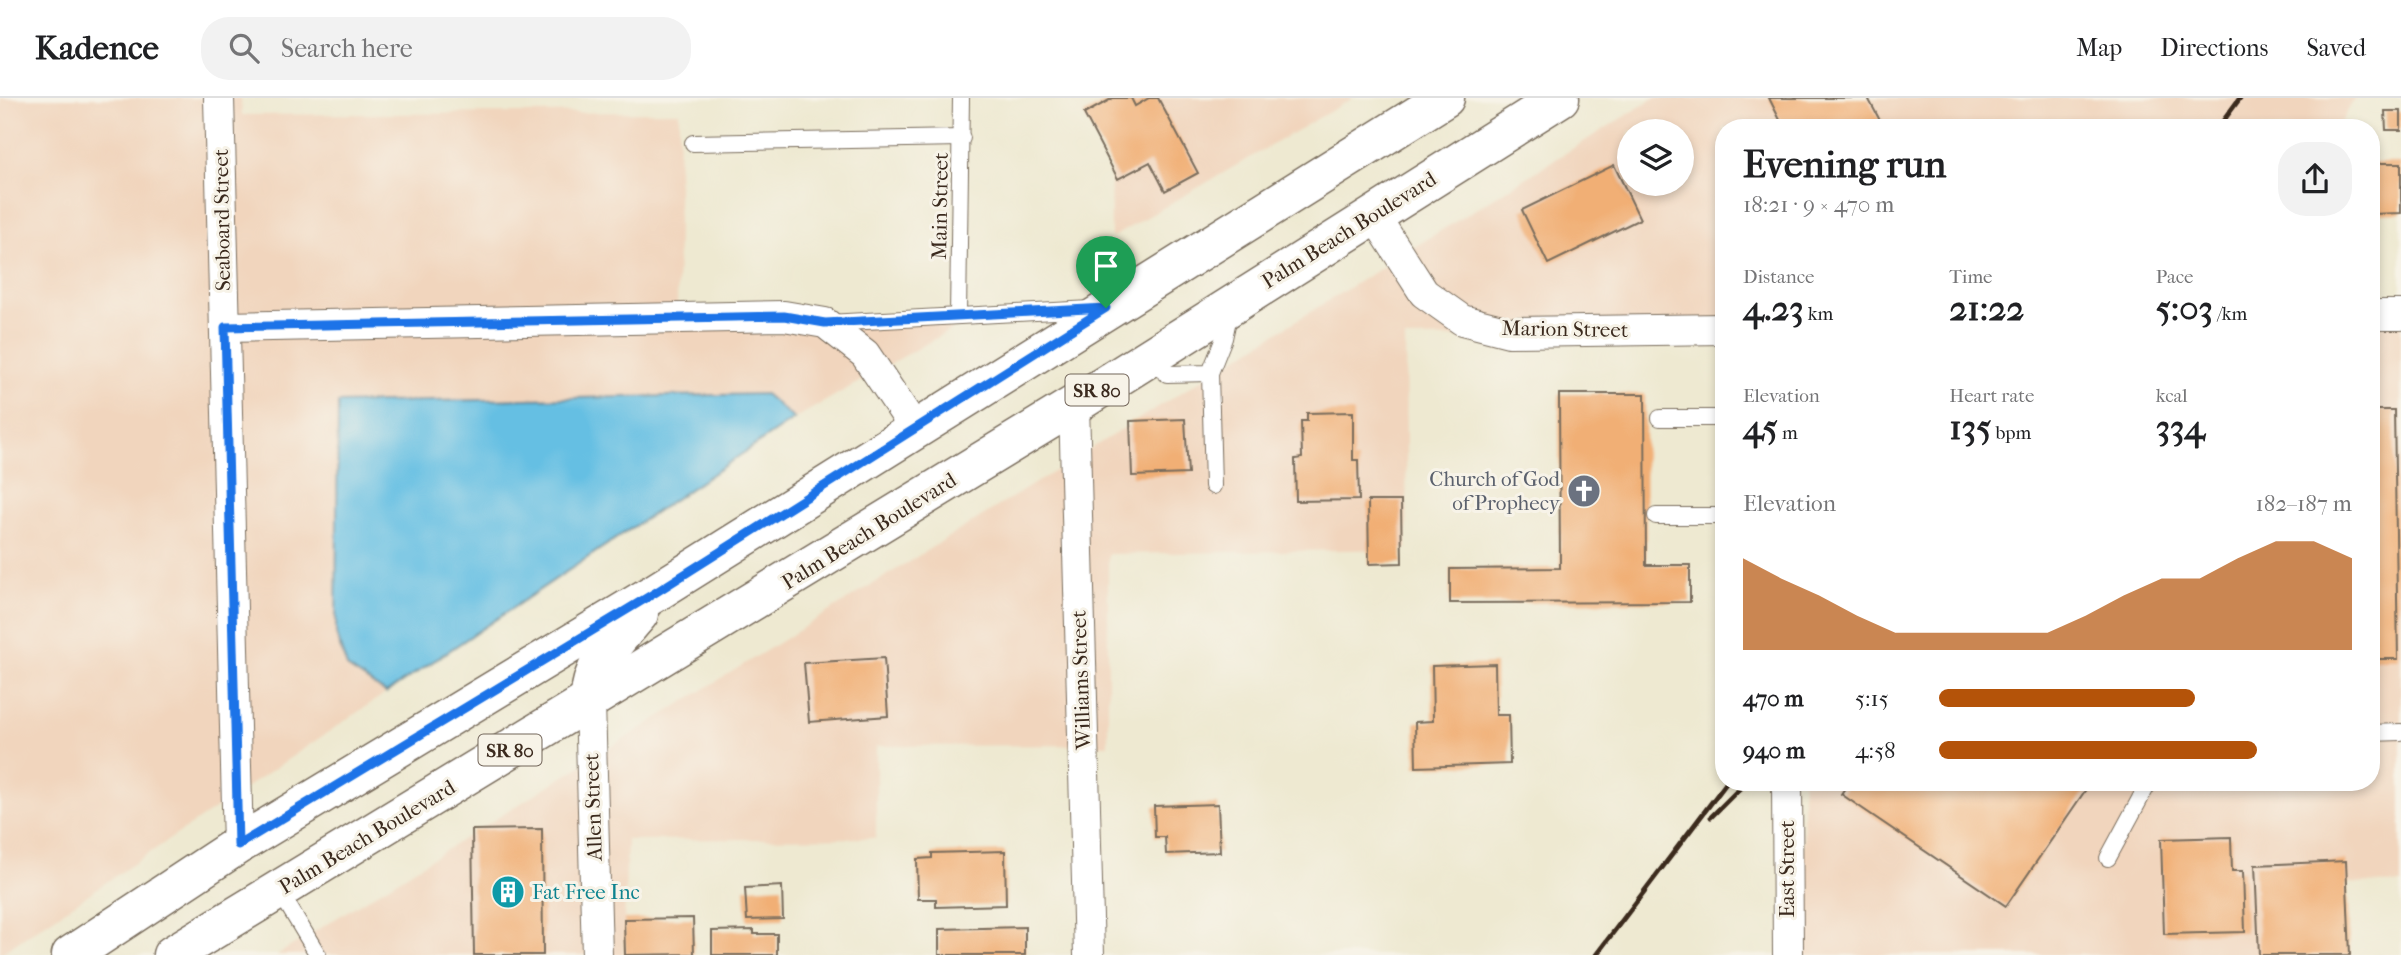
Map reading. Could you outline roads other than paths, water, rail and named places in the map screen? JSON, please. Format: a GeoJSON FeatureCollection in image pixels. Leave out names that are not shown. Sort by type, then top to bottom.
{"type":"FeatureCollection","features":[{"type":"Feature","properties":{"kind":"main road","name":"SR 80"},"geometry":{"type":"LineString","coordinates":[[71,955],[238,845],[658,591],[1445,98]]}},
{"type":"Feature","properties":{"kind":"main road","name":"Palm Beach Boulevard"},"geometry":{"type":"LineString","coordinates":[[172,955],[1074,405],[1560,98]]}},
{"type":"Feature","properties":{"kind":"main road"},"geometry":{"type":"LineString","coordinates":[[590,702],[589,684],[594,671],[658,591]]}},
{"type":"Feature","properties":{"kind":"street","name":"Seaboard Street"},"geometry":{"type":"LineString","coordinates":[[219,98],[238,845]]}},
{"type":"Feature","properties":{"kind":"street","name":"Marion Street"},"geometry":{"type":"LineString","coordinates":[[1374,215],[1424,293],[1462,320],[1509,332],[1715,329]]}},
{"type":"Feature","properties":{"kind":"street"},"geometry":{"type":"LineString","coordinates":[[2380,315],[2401,315]]}},
{"type":"Feature","properties":{"kind":"street"},"geometry":{"type":"LineString","coordinates":[[225,327],[784,316],[825,323],[865,354],[916,430]]}},
{"type":"Feature","properties":{"kind":"street","name":"Williams Street"},"geometry":{"type":"LineString","coordinates":[[1074,405],[1089,955]]}},
{"type":"Feature","properties":{"kind":"street","name":"Allen Street"},"geometry":{"type":"LineString","coordinates":[[590,702],[597,955]]}},
{"type":"Feature","properties":{"kind":"street","name":"East Street"},"geometry":{"type":"LineString","coordinates":[[1787,791],[1788,955]]}},
{"type":"Feature","properties":{"kind":"lane","name":"Main Street"},"geometry":{"type":"LineString","coordinates":[[958,316],[961,98]]}},
{"type":"Feature","properties":{"kind":"lane"},"geometry":{"type":"LineString","coordinates":[[692,143],[962,138]]}},
{"type":"Feature","properties":{"kind":"lane"},"geometry":{"type":"LineString","coordinates":[[1213,486],[1210,373],[1224,338],[1231,305]]}},
{"type":"Feature","properties":{"kind":"lane"},"geometry":{"type":"LineString","coordinates":[[825,323],[1106,308]]}},
{"type":"Feature","properties":{"kind":"lane"},"geometry":{"type":"LineString","coordinates":[[1147,358],[1167,374],[1210,373]]}},
{"type":"Feature","properties":{"kind":"lane"},"geometry":{"type":"LineString","coordinates":[[1660,418],[1715,418]]}},
{"type":"Feature","properties":{"kind":"lane"},"geometry":{"type":"LineString","coordinates":[[1656,516],[1715,516]]}},
{"type":"Feature","properties":{"kind":"lane"},"geometry":{"type":"LineString","coordinates":[[2380,733],[2401,732]]}},
{"type":"Feature","properties":{"kind":"lane"},"geometry":{"type":"LineString","coordinates":[[2108,858],[2144,791]]}},
{"type":"Feature","properties":{"kind":"lane"},"geometry":{"type":"LineString","coordinates":[[279,890],[318,955]]}},
{"type":"Feature","properties":{"kind":"water"},"geometry":{"type":"Polygon","coordinates":[[[765,394],[794,419],[386,693],[347,667],[336,634],[338,403],[765,394]]]}},
{"type":"Feature","properties":{"kind":"railway"},"geometry":{"type":"LineString","coordinates":[[2225,119],[2240,98]]}},
{"type":"Feature","properties":{"kind":"railway"},"geometry":{"type":"LineString","coordinates":[[1596,955],[1720,791]]}},
{"type":"Feature","properties":{"kind":"railway"},"geometry":{"type":"LineString","coordinates":[[1711,817],[1737,791]]}},
{"type":"Feature","properties":{"kind":"place","name":"Church of God of Prophecy"},"geometry":{"type":"Point","coordinates":[1584,491]}},
{"type":"Feature","properties":{"kind":"place","name":"Fat Free Inc"},"geometry":{"type":"Point","coordinates":[508,892]}}]}
